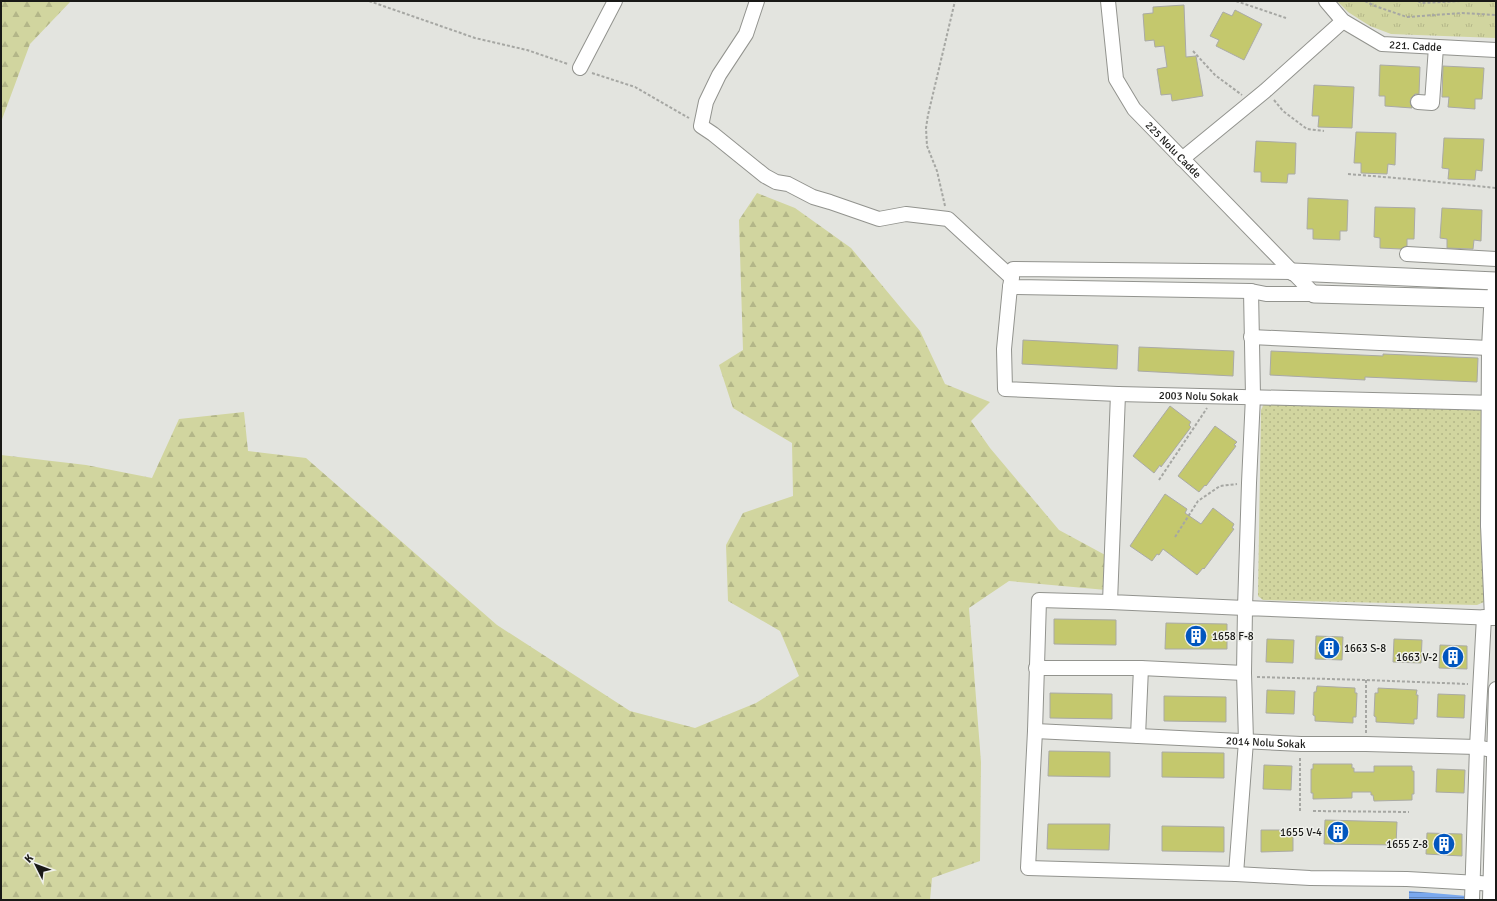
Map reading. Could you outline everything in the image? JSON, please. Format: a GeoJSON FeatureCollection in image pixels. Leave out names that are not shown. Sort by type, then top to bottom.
{"type":"FeatureCollection","features":[{"type":"Feature","properties":{"kind":"street"},"geometry":{"type":"LineString","coordinates":[[580,68],[615,1]]}},
{"type":"Feature","properties":{"kind":"street"},"geometry":{"type":"LineString","coordinates":[[757,1],[746,34],[719,75],[706,102],[701,126],[765,176],[776,182],[788,184],[813,197],[879,219],[906,214],[948,219],[1011,282],[1250,291],[1266,294],[1494,299]]}},
{"type":"Feature","properties":{"kind":"street","name":"225 Nolu Cadde"},"geometry":{"type":"LineString","coordinates":[[1108,1],[1116,79],[1134,109],[1286,272],[1314,294]]}},
{"type":"Feature","properties":{"kind":"street","name":"221. Cadde"},"geometry":{"type":"LineString","coordinates":[[1326,1],[1343,21],[1382,44],[1496,50]]}},
{"type":"Feature","properties":{"kind":"street"},"geometry":{"type":"LineString","coordinates":[[1182,159],[1265,90],[1343,21]]}},
{"type":"Feature","properties":{"kind":"street"},"geometry":{"type":"LineString","coordinates":[[1418,102],[1432,103],[1436,47]]}},
{"type":"Feature","properties":{"kind":"street"},"geometry":{"type":"LineString","coordinates":[[1407,254],[1496,259]]}},
{"type":"Feature","properties":{"kind":"street"},"geometry":{"type":"LineString","coordinates":[[1011,282],[1013,269],[1286,272],[1496,281],[1491,309],[1489,348],[1492,402],[1491,618],[1480,685],[1472,900]]}},
{"type":"Feature","properties":{"kind":"street"},"geometry":{"type":"LineString","coordinates":[[1266,294],[1286,272]]}},
{"type":"Feature","properties":{"kind":"street","name":"2003 Nolu Sokak"},"geometry":{"type":"LineString","coordinates":[[1011,282],[1004,349],[1004,390],[1492,402]]}},
{"type":"Feature","properties":{"kind":"street"},"geometry":{"type":"LineString","coordinates":[[1236,874],[1246,741],[1244,675],[1245,608],[1253,396],[1250,291]]}},
{"type":"Feature","properties":{"kind":"street"},"geometry":{"type":"LineString","coordinates":[[1251,337],[1489,348]]}},
{"type":"Feature","properties":{"kind":"street"},"geometry":{"type":"LineString","coordinates":[[1110,602],[1118,394]]}},
{"type":"Feature","properties":{"kind":"street"},"geometry":{"type":"LineString","coordinates":[[1491,618],[1039,600],[1035,731],[1028,868],[1236,874],[1310,878],[1407,879],[1493,884]]}},
{"type":"Feature","properties":{"kind":"street"},"geometry":{"type":"LineString","coordinates":[[1036,668],[1141,668],[1244,675]]}},
{"type":"Feature","properties":{"kind":"street"},"geometry":{"type":"LineString","coordinates":[[1138,736],[1141,668]]}},
{"type":"Feature","properties":{"kind":"street"},"geometry":{"type":"LineString","coordinates":[[1490,900],[1493,884],[1496,689]]}},
{"type":"Feature","properties":{"kind":"street","name":"2014 Nolu Sokak"},"geometry":{"type":"LineString","coordinates":[[1035,731],[1301,744],[1477,747],[1495,751]]}},
{"type":"Feature","properties":{"kind":"path"},"geometry":{"type":"LineString","coordinates":[[369,1],[475,38],[527,50],[596,75],[635,87],[701,126]]}},
{"type":"Feature","properties":{"kind":"path"},"geometry":{"type":"LineString","coordinates":[[948,219],[937,171],[927,146],[926,128],[928,114],[956,1]]}},
{"type":"Feature","properties":{"kind":"path"},"geometry":{"type":"LineString","coordinates":[[1236,1],[1286,18]]}},
{"type":"Feature","properties":{"kind":"path"},"geometry":{"type":"LineString","coordinates":[[1365,1],[1407,17],[1462,13],[1496,14]]}},
{"type":"Feature","properties":{"kind":"path"},"geometry":{"type":"LineString","coordinates":[[1418,1],[1422,3],[1463,1]]}},
{"type":"Feature","properties":{"kind":"path"},"geometry":{"type":"LineString","coordinates":[[1193,51],[1215,75],[1252,101]]}},
{"type":"Feature","properties":{"kind":"path"},"geometry":{"type":"LineString","coordinates":[[1265,90],[1284,111],[1307,129],[1324,131]]}},
{"type":"Feature","properties":{"kind":"path"},"geometry":{"type":"LineString","coordinates":[[1348,174],[1496,188]]}},
{"type":"Feature","properties":{"kind":"path"},"geometry":{"type":"LineString","coordinates":[[1159,480],[1215,396]]}},
{"type":"Feature","properties":{"kind":"path"},"geometry":{"type":"LineString","coordinates":[[1175,537],[1198,501],[1220,486],[1249,483]]}},
{"type":"Feature","properties":{"kind":"path"},"geometry":{"type":"LineString","coordinates":[[1244,675],[1480,685]]}},
{"type":"Feature","properties":{"kind":"path"},"geometry":{"type":"LineString","coordinates":[[1366,680],[1366,744]]}},
{"type":"Feature","properties":{"kind":"path"},"geometry":{"type":"LineString","coordinates":[[1300,811],[1301,744]]}},
{"type":"Feature","properties":{"kind":"path"},"geometry":{"type":"LineString","coordinates":[[1313,811],[1409,812]]}},
{"type":"Feature","properties":{"kind":"green space"},"geometry":{"type":"Polygon","coordinates":[[[1,1],[71,1],[30,44],[1,122],[1,1]]]}},
{"type":"Feature","properties":{"kind":"green space"},"geometry":{"type":"Polygon","coordinates":[[[1337,1],[1496,1],[1496,38],[1391,34],[1370,26],[1348,12],[1337,1]]]}},
{"type":"Feature","properties":{"kind":"green space"},"geometry":{"type":"Polygon","coordinates":[[[757,193],[795,208],[851,248],[920,331],[945,384],[990,402],[971,421],[990,448],[1059,530],[1107,556],[1106,590],[1009,581],[969,608],[981,762],[980,861],[932,878],[930,900],[1,900],[1,455],[86,465],[152,478],[179,419],[244,412],[248,451],[306,458],[497,625],[630,711],[695,728],[756,703],[799,676],[780,631],[728,601],[726,545],[743,513],[793,496],[792,443],[733,408],[719,365],[743,350],[739,220],[757,193]]]}},
{"type":"Feature","properties":{"kind":"green space"},"geometry":{"type":"Polygon","coordinates":[[[1264,404],[1482,408],[1484,602],[1477,605],[1263,600],[1258,596],[1261,410],[1264,404]]]}},
{"type":"Feature","properties":{"kind":"water"},"geometry":{"type":"Polygon","coordinates":[[[1409,891],[1467,896],[1467,900],[1409,900],[1409,891]]]}},
{"type":"Feature","properties":{"kind":"building"},"geometry":{"type":"Polygon","coordinates":[[[1184,5],[1186,57],[1196,56],[1203,96],[1172,101],[1171,94],[1161,95],[1157,69],[1167,67],[1164,46],[1155,47],[1154,40],[1145,41],[1143,14],[1153,13],[1153,7],[1184,5]]]}},
{"type":"Feature","properties":{"kind":"building"},"geometry":{"type":"Polygon","coordinates":[[[1235,10],[1262,24],[1244,60],[1216,46],[1219,40],[1210,36],[1223,12],[1232,16],[1235,10]]]}},
{"type":"Feature","properties":{"kind":"building"},"geometry":{"type":"Polygon","coordinates":[[[1380,65],[1420,67],[1419,94],[1415,94],[1411,98],[1410,102],[1412,108],[1385,106],[1385,96],[1379,96],[1380,65]]]}},
{"type":"Feature","properties":{"kind":"building"},"geometry":{"type":"Polygon","coordinates":[[[1443,66],[1484,68],[1482,99],[1475,99],[1475,109],[1448,107],[1449,97],[1442,97],[1443,66]]]}},
{"type":"Feature","properties":{"kind":"building"},"geometry":{"type":"Polygon","coordinates":[[[1314,85],[1354,87],[1352,128],[1318,127],[1319,116],[1312,116],[1314,85]]]}},
{"type":"Feature","properties":{"kind":"building"},"geometry":{"type":"Polygon","coordinates":[[[1356,132],[1396,133],[1395,165],[1388,164],[1387,174],[1361,173],[1361,163],[1354,163],[1356,132]]]}},
{"type":"Feature","properties":{"kind":"building"},"geometry":{"type":"Polygon","coordinates":[[[1444,138],[1484,139],[1482,171],[1476,170],[1475,180],[1448,179],[1449,169],[1442,168],[1444,138]]]}},
{"type":"Feature","properties":{"kind":"building"},"geometry":{"type":"Polygon","coordinates":[[[1256,141],[1296,143],[1295,174],[1288,174],[1287,183],[1261,182],[1261,172],[1254,172],[1256,141]]]}},
{"type":"Feature","properties":{"kind":"building"},"geometry":{"type":"Polygon","coordinates":[[[1308,198],[1348,200],[1347,231],[1340,231],[1340,240],[1313,239],[1313,229],[1307,229],[1308,198]]]}},
{"type":"Feature","properties":{"kind":"building"},"geometry":{"type":"Polygon","coordinates":[[[1375,207],[1415,208],[1414,239],[1407,239],[1407,246],[1401,249],[1380,248],[1380,238],[1374,237],[1375,207]]]}},
{"type":"Feature","properties":{"kind":"building"},"geometry":{"type":"Polygon","coordinates":[[[1442,208],[1482,210],[1481,241],[1474,240],[1473,249],[1447,248],[1447,239],[1440,238],[1442,208]]]}},
{"type":"Feature","properties":{"kind":"building"},"geometry":{"type":"Polygon","coordinates":[[[1023,340],[1118,345],[1117,369],[1022,364],[1023,340]]]}},
{"type":"Feature","properties":{"kind":"building"},"geometry":{"type":"Polygon","coordinates":[[[1139,347],[1234,351],[1233,376],[1138,371],[1139,347]]]}},
{"type":"Feature","properties":{"kind":"building"},"geometry":{"type":"Polygon","coordinates":[[[1271,351],[1383,356],[1383,354],[1478,358],[1477,382],[1365,377],[1365,380],[1270,375],[1271,351]]]}},
{"type":"Feature","properties":{"kind":"building"},"geometry":{"type":"Polygon","coordinates":[[[1170,406],[1191,422],[1189,425],[1191,427],[1161,467],[1160,465],[1154,473],[1133,456],[1170,406]]]}},
{"type":"Feature","properties":{"kind":"building"},"geometry":{"type":"Polygon","coordinates":[[[1215,426],[1237,442],[1234,445],[1236,446],[1206,486],[1205,485],[1199,492],[1178,476],[1215,426]]]}},
{"type":"Feature","properties":{"kind":"building"},"geometry":{"type":"Polygon","coordinates":[[[1165,494],[1187,509],[1185,513],[1201,524],[1213,508],[1234,524],[1232,528],[1234,529],[1204,569],[1203,568],[1197,575],[1163,549],[1152,561],[1130,546],[1165,494]]]}},
{"type":"Feature","properties":{"kind":"building"},"geometry":{"type":"Polygon","coordinates":[[[1054,619],[1116,620],[1116,645],[1054,644],[1054,619]]]}},
{"type":"Feature","properties":{"kind":"building","name":"1658 F-8"},"geometry":{"type":"Polygon","coordinates":[[[1166,623],[1227,624],[1227,649],[1165,649],[1166,623]]]}},
{"type":"Feature","properties":{"kind":"building","name":"1663 S-8"},"geometry":{"type":"Polygon","coordinates":[[[1316,636],[1343,637],[1342,660],[1315,659],[1316,636]]]}},
{"type":"Feature","properties":{"kind":"building"},"geometry":{"type":"Polygon","coordinates":[[[1267,639],[1294,640],[1293,663],[1266,662],[1267,639]]]}},
{"type":"Feature","properties":{"kind":"building"},"geometry":{"type":"Polygon","coordinates":[[[1394,639],[1422,640],[1421,663],[1393,662],[1394,639]]]}},
{"type":"Feature","properties":{"kind":"building","name":"1663 V-2"},"geometry":{"type":"Polygon","coordinates":[[[1440,645],[1467,646],[1467,669],[1439,668],[1440,645]]]}},
{"type":"Feature","properties":{"kind":"building"},"geometry":{"type":"Polygon","coordinates":[[[1317,686],[1355,688],[1355,693],[1357,693],[1356,717],[1353,717],[1353,723],[1315,721],[1315,716],[1313,715],[1314,692],[1316,692],[1317,686]]]}},
{"type":"Feature","properties":{"kind":"building"},"geometry":{"type":"Polygon","coordinates":[[[1378,688],[1417,690],[1417,719],[1414,719],[1414,724],[1376,722],[1376,717],[1374,716],[1375,693],[1378,693],[1378,688]]]}},
{"type":"Feature","properties":{"kind":"building"},"geometry":{"type":"Polygon","coordinates":[[[1267,690],[1295,691],[1294,714],[1266,713],[1267,690]]]}},
{"type":"Feature","properties":{"kind":"building"},"geometry":{"type":"Polygon","coordinates":[[[1050,693],[1112,694],[1112,719],[1050,718],[1050,693]]]}},
{"type":"Feature","properties":{"kind":"building"},"geometry":{"type":"Polygon","coordinates":[[[1438,694],[1465,695],[1464,718],[1437,717],[1438,694]]]}},
{"type":"Feature","properties":{"kind":"building"},"geometry":{"type":"Polygon","coordinates":[[[1164,696],[1226,697],[1226,722],[1164,721],[1164,696]]]}},
{"type":"Feature","properties":{"kind":"building"},"geometry":{"type":"Polygon","coordinates":[[[1049,751],[1110,752],[1110,777],[1048,776],[1049,751]]]}},
{"type":"Feature","properties":{"kind":"building"},"geometry":{"type":"Polygon","coordinates":[[[1162,752],[1224,753],[1224,778],[1162,777],[1162,752]]]}},
{"type":"Feature","properties":{"kind":"building"},"geometry":{"type":"Polygon","coordinates":[[[1313,764],[1352,764],[1354,772],[1374,772],[1374,766],[1412,766],[1412,771],[1414,771],[1414,794],[1412,794],[1412,800],[1374,801],[1371,792],[1352,792],[1352,798],[1313,799],[1313,793],[1311,793],[1311,769],[1313,769],[1313,764]]]}},
{"type":"Feature","properties":{"kind":"building"},"geometry":{"type":"Polygon","coordinates":[[[1264,765],[1292,766],[1291,790],[1263,789],[1264,765]]]}},
{"type":"Feature","properties":{"kind":"building"},"geometry":{"type":"Polygon","coordinates":[[[1437,769],[1465,770],[1464,793],[1436,792],[1437,769]]]}},
{"type":"Feature","properties":{"kind":"building"},"geometry":{"type":"Polygon","coordinates":[[[1325,820],[1397,822],[1396,845],[1324,844],[1325,820]]]}},
{"type":"Feature","properties":{"kind":"building"},"geometry":{"type":"Polygon","coordinates":[[[1048,824],[1110,824],[1109,850],[1047,849],[1048,824]]]}},
{"type":"Feature","properties":{"kind":"building"},"geometry":{"type":"Polygon","coordinates":[[[1162,826],[1224,827],[1224,852],[1162,851],[1162,826]]]}},
{"type":"Feature","properties":{"kind":"building"},"geometry":{"type":"Polygon","coordinates":[[[1261,830],[1293,830],[1293,851],[1261,852],[1261,830]]]}},
{"type":"Feature","properties":{"kind":"building","name":"1655 Z-8"},"geometry":{"type":"Polygon","coordinates":[[[1427,833],[1462,834],[1462,856],[1426,854],[1427,833]]]}},
{"type":"Feature","properties":{"kind":"place","name":"1658 F-8"},"geometry":{"type":"Point","coordinates":[1196,636]}},
{"type":"Feature","properties":{"kind":"place","name":"1663 S-8"},"geometry":{"type":"Point","coordinates":[1329,648]}},
{"type":"Feature","properties":{"kind":"place","name":"1663 V-2"},"geometry":{"type":"Point","coordinates":[1453,657]}},
{"type":"Feature","properties":{"kind":"place","name":"1655 V-4"},"geometry":{"type":"Point","coordinates":[1338,832]}},
{"type":"Feature","properties":{"kind":"place","name":"1655 Z-8"},"geometry":{"type":"Point","coordinates":[1444,844]}}]}
